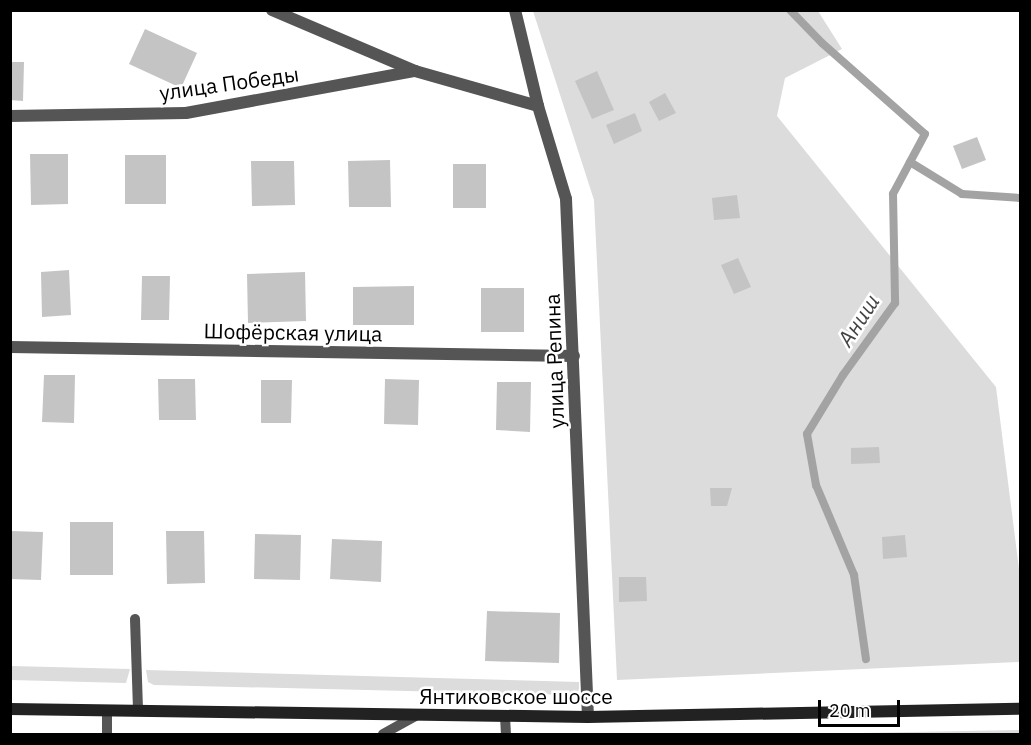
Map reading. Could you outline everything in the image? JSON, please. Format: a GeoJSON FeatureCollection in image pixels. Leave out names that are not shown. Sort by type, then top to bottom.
{"type":"FeatureCollection","features":[{"type":"Feature","properties":{"kind":"main road","name":"Янтиковское шоссе"},"geometry":{"type":"LineString","coordinates":[[10,709],[588,717],[1020,709]]}},
{"type":"Feature","properties":{"kind":"street"},"geometry":{"type":"LineString","coordinates":[[272,10],[415,71],[538,106]]}},
{"type":"Feature","properties":{"kind":"street","name":"улица Репина"},"geometry":{"type":"LineString","coordinates":[[514,10],[538,106],[566,199],[588,717]]}},
{"type":"Feature","properties":{"kind":"street","name":"улица Победы"},"geometry":{"type":"LineString","coordinates":[[10,116],[186,113],[415,71]]}},
{"type":"Feature","properties":{"kind":"street","name":"Шофёрская улица"},"geometry":{"type":"LineString","coordinates":[[10,347],[574,356]]}},
{"type":"Feature","properties":{"kind":"lane"},"geometry":{"type":"LineString","coordinates":[[135,619],[138,711]]}},
{"type":"Feature","properties":{"kind":"lane"},"geometry":{"type":"LineString","coordinates":[[107,710],[107,735]]}},
{"type":"Feature","properties":{"kind":"lane"},"geometry":{"type":"LineString","coordinates":[[383,735],[417,715]]}},
{"type":"Feature","properties":{"kind":"lane"},"geometry":{"type":"LineString","coordinates":[[505,716],[506,735]]}},
{"type":"Feature","properties":{"kind":"shaded area"},"geometry":{"type":"Polygon","coordinates":[[[533,11],[818,11],[842,49],[785,78],[777,116],[996,387],[1020,577],[1020,662],[617,680],[594,200],[533,11]]]}},
{"type":"Feature","properties":{"kind":"shaded area"},"geometry":{"type":"Polygon","coordinates":[[[11,666],[130,669],[126,683],[11,680],[11,666]]]}},
{"type":"Feature","properties":{"kind":"shaded area"},"geometry":{"type":"Polygon","coordinates":[[[146,670],[579,682],[579,689],[576,695],[154,685],[148,682],[146,670]]]}},
{"type":"Feature","properties":{"kind":"shaded area"},"geometry":{"type":"Polygon","coordinates":[[[1020,730],[1020,734],[808,734],[1020,730]]]}},
{"type":"Feature","properties":{"kind":"building"},"geometry":{"type":"Polygon","coordinates":[[[145,29],[197,53],[181,88],[129,64],[145,29]]]}},
{"type":"Feature","properties":{"kind":"building"},"geometry":{"type":"Polygon","coordinates":[[[10,62],[24,62],[23,101],[10,100],[10,62]]]}},
{"type":"Feature","properties":{"kind":"building"},"geometry":{"type":"Polygon","coordinates":[[[597,71],[614,110],[592,119],[575,81],[597,71]]]}},
{"type":"Feature","properties":{"kind":"building"},"geometry":{"type":"Polygon","coordinates":[[[665,93],[676,113],[659,121],[649,102],[665,93]]]}},
{"type":"Feature","properties":{"kind":"building"},"geometry":{"type":"Polygon","coordinates":[[[635,113],[642,131],[614,144],[606,125],[635,113]]]}},
{"type":"Feature","properties":{"kind":"building"},"geometry":{"type":"Polygon","coordinates":[[[977,137],[986,160],[962,169],[953,146],[977,137]]]}},
{"type":"Feature","properties":{"kind":"building"},"geometry":{"type":"Polygon","coordinates":[[[30,154],[68,154],[68,204],[31,205],[30,154]]]}},
{"type":"Feature","properties":{"kind":"building"},"geometry":{"type":"Polygon","coordinates":[[[125,155],[166,155],[166,204],[125,204],[125,155]]]}},
{"type":"Feature","properties":{"kind":"building"},"geometry":{"type":"Polygon","coordinates":[[[390,160],[391,207],[349,207],[348,161],[390,160]]]}},
{"type":"Feature","properties":{"kind":"building"},"geometry":{"type":"Polygon","coordinates":[[[251,161],[294,161],[295,205],[252,206],[251,161]]]}},
{"type":"Feature","properties":{"kind":"building"},"geometry":{"type":"Polygon","coordinates":[[[453,164],[486,164],[486,208],[453,208],[453,164]]]}},
{"type":"Feature","properties":{"kind":"building"},"geometry":{"type":"Polygon","coordinates":[[[737,195],[740,218],[714,220],[712,198],[737,195]]]}},
{"type":"Feature","properties":{"kind":"building"},"geometry":{"type":"Polygon","coordinates":[[[738,258],[751,287],[734,294],[721,265],[738,258]]]}},
{"type":"Feature","properties":{"kind":"building"},"geometry":{"type":"Polygon","coordinates":[[[69,270],[71,315],[42,317],[41,272],[69,270]]]}},
{"type":"Feature","properties":{"kind":"building"},"geometry":{"type":"Polygon","coordinates":[[[305,272],[306,321],[248,323],[247,274],[305,272]]]}},
{"type":"Feature","properties":{"kind":"building"},"geometry":{"type":"Polygon","coordinates":[[[142,276],[170,276],[169,320],[141,320],[142,276]]]}},
{"type":"Feature","properties":{"kind":"building"},"geometry":{"type":"Polygon","coordinates":[[[414,286],[414,325],[353,325],[353,287],[414,286]]]}},
{"type":"Feature","properties":{"kind":"building"},"geometry":{"type":"Polygon","coordinates":[[[481,288],[524,288],[524,332],[481,332],[481,288]]]}},
{"type":"Feature","properties":{"kind":"building"},"geometry":{"type":"Polygon","coordinates":[[[44,375],[75,375],[74,423],[42,422],[44,375]]]}},
{"type":"Feature","properties":{"kind":"building"},"geometry":{"type":"Polygon","coordinates":[[[158,379],[195,379],[196,420],[159,420],[158,379]]]}},
{"type":"Feature","properties":{"kind":"building"},"geometry":{"type":"Polygon","coordinates":[[[385,379],[419,380],[418,425],[384,424],[385,379]]]}},
{"type":"Feature","properties":{"kind":"building"},"geometry":{"type":"Polygon","coordinates":[[[261,380],[292,380],[291,423],[261,423],[261,380]]]}},
{"type":"Feature","properties":{"kind":"building"},"geometry":{"type":"Polygon","coordinates":[[[497,382],[531,382],[530,432],[496,430],[497,382]]]}},
{"type":"Feature","properties":{"kind":"building"},"geometry":{"type":"Polygon","coordinates":[[[879,447],[880,463],[851,464],[851,448],[879,447]]]}},
{"type":"Feature","properties":{"kind":"building"},"geometry":{"type":"Polygon","coordinates":[[[710,488],[732,488],[727,506],[711,506],[710,488]]]}},
{"type":"Feature","properties":{"kind":"building"},"geometry":{"type":"Polygon","coordinates":[[[70,522],[113,522],[113,575],[70,575],[70,522]]]}},
{"type":"Feature","properties":{"kind":"building"},"geometry":{"type":"Polygon","coordinates":[[[10,531],[43,532],[41,580],[10,579],[10,531]]]}},
{"type":"Feature","properties":{"kind":"building"},"geometry":{"type":"Polygon","coordinates":[[[166,531],[204,531],[205,583],[167,584],[166,531]]]}},
{"type":"Feature","properties":{"kind":"building"},"geometry":{"type":"Polygon","coordinates":[[[255,534],[301,535],[300,580],[254,579],[255,534]]]}},
{"type":"Feature","properties":{"kind":"building"},"geometry":{"type":"Polygon","coordinates":[[[905,535],[907,557],[883,559],[882,537],[905,535]]]}},
{"type":"Feature","properties":{"kind":"building"},"geometry":{"type":"Polygon","coordinates":[[[332,539],[382,541],[381,582],[330,579],[332,539]]]}},
{"type":"Feature","properties":{"kind":"building"},"geometry":{"type":"Polygon","coordinates":[[[619,577],[646,577],[647,601],[619,602],[619,577]]]}},
{"type":"Feature","properties":{"kind":"building"},"geometry":{"type":"Polygon","coordinates":[[[487,611],[560,613],[559,663],[485,661],[487,611]]]}},
{"type":"Feature","properties":{"kind":"waterway","name":"Аниш"},"geometry":{"type":"LineString","coordinates":[[790,10],[822,43],[925,134],[893,194],[895,303],[843,375],[807,434],[816,485],[854,575],[866,659]]}},
{"type":"Feature","properties":{"kind":"waterway"},"geometry":{"type":"LineString","coordinates":[[910,162],[962,194],[1020,198]]}}]}
